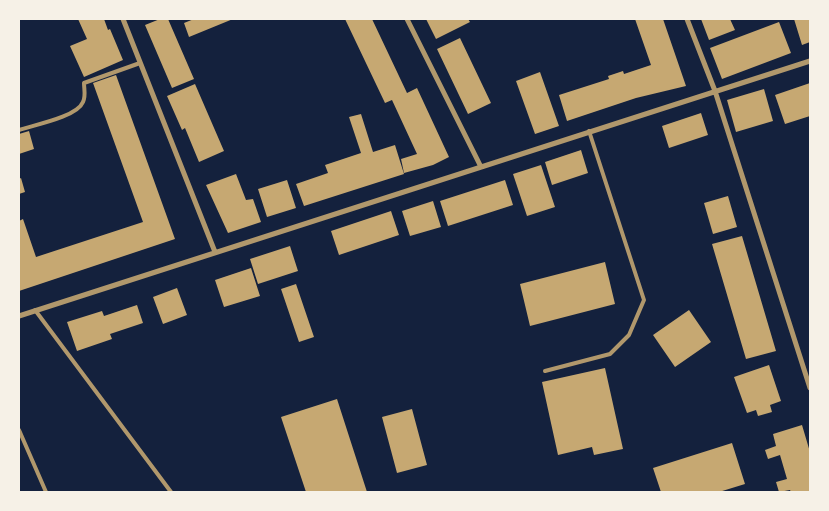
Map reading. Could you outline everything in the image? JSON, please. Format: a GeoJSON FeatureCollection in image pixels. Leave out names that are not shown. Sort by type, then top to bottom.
{"type":"FeatureCollection","features":[{"type":"Feature","properties":{"kind":"street"},"geometry":{"type":"LineString","coordinates":[[123,19],[215,252]]}},
{"type":"Feature","properties":{"kind":"street"},"geometry":{"type":"LineString","coordinates":[[407,19],[481,166]]}},
{"type":"Feature","properties":{"kind":"street"},"geometry":{"type":"LineString","coordinates":[[687,19],[715,91],[810,388]]}},
{"type":"Feature","properties":{"kind":"street"},"geometry":{"type":"LineString","coordinates":[[19,316],[810,61]]}},
{"type":"Feature","properties":{"kind":"lane"},"geometry":{"type":"LineString","coordinates":[[19,130],[71,114],[83,104],[85,95],[84,83],[140,63]]}},
{"type":"Feature","properties":{"kind":"lane"},"geometry":{"type":"LineString","coordinates":[[545,371],[610,354],[629,335],[644,300],[590,132]]}},
{"type":"Feature","properties":{"kind":"lane"},"geometry":{"type":"LineString","coordinates":[[35,310],[170,492]]}},
{"type":"Feature","properties":{"kind":"lane"},"geometry":{"type":"LineString","coordinates":[[19,430],[46,492]]}},
{"type":"Feature","properties":{"kind":"building"},"geometry":{"type":"Polygon","coordinates":[[[78,19],[104,19],[123,60],[84,77],[70,46],[87,39],[78,19]]]}},
{"type":"Feature","properties":{"kind":"building"},"geometry":{"type":"Polygon","coordinates":[[[160,19],[168,19],[194,79],[172,88],[145,25],[160,19]]]}},
{"type":"Feature","properties":{"kind":"building"},"geometry":{"type":"Polygon","coordinates":[[[194,19],[233,19],[189,37],[184,23],[194,19]]]}},
{"type":"Feature","properties":{"kind":"building"},"geometry":{"type":"Polygon","coordinates":[[[345,19],[372,19],[407,93],[417,88],[449,157],[433,165],[404,173],[401,159],[417,154],[392,100],[385,103],[345,19]]]}},
{"type":"Feature","properties":{"kind":"building"},"geometry":{"type":"Polygon","coordinates":[[[426,19],[468,19],[470,22],[436,39],[426,19]]]}},
{"type":"Feature","properties":{"kind":"building"},"geometry":{"type":"Polygon","coordinates":[[[635,19],[663,19],[686,86],[636,98],[567,121],[559,95],[609,79],[608,76],[623,71],[624,74],[651,65],[635,19]]]}},
{"type":"Feature","properties":{"kind":"building"},"geometry":{"type":"Polygon","coordinates":[[[701,19],[730,19],[735,30],[709,40],[701,19]]]}},
{"type":"Feature","properties":{"kind":"building"},"geometry":{"type":"Polygon","coordinates":[[[794,19],[810,19],[810,42],[802,45],[794,19]]]}},
{"type":"Feature","properties":{"kind":"building"},"geometry":{"type":"Polygon","coordinates":[[[779,22],[791,53],[722,79],[710,48],[779,22]]]}},
{"type":"Feature","properties":{"kind":"building"},"geometry":{"type":"Polygon","coordinates":[[[460,38],[491,103],[468,114],[437,49],[460,38]]]}},
{"type":"Feature","properties":{"kind":"building"},"geometry":{"type":"Polygon","coordinates":[[[540,72],[559,126],[535,134],[516,81],[540,72]]]}},
{"type":"Feature","properties":{"kind":"building"},"geometry":{"type":"Polygon","coordinates":[[[116,75],[175,239],[19,291],[19,221],[23,219],[36,257],[143,222],[93,83],[116,75]]]}},
{"type":"Feature","properties":{"kind":"building"},"geometry":{"type":"Polygon","coordinates":[[[810,83],[810,116],[785,124],[775,95],[810,83]]]}},
{"type":"Feature","properties":{"kind":"building"},"geometry":{"type":"Polygon","coordinates":[[[195,84],[224,151],[199,162],[185,128],[182,130],[167,96],[195,84]]]}},
{"type":"Feature","properties":{"kind":"building"},"geometry":{"type":"Polygon","coordinates":[[[764,89],[773,121],[736,132],[727,100],[764,89]]]}},
{"type":"Feature","properties":{"kind":"building"},"geometry":{"type":"Polygon","coordinates":[[[701,113],[708,135],[669,148],[662,126],[701,113]]]}},
{"type":"Feature","properties":{"kind":"building"},"geometry":{"type":"Polygon","coordinates":[[[361,114],[373,152],[395,145],[404,174],[304,206],[296,184],[328,173],[325,165],[361,153],[349,117],[361,114]]]}},
{"type":"Feature","properties":{"kind":"building"},"geometry":{"type":"Polygon","coordinates":[[[29,131],[34,149],[19,154],[19,134],[29,131]]]}},
{"type":"Feature","properties":{"kind":"building"},"geometry":{"type":"Polygon","coordinates":[[[581,150],[588,173],[552,185],[545,162],[581,150]]]}},
{"type":"Feature","properties":{"kind":"building"},"geometry":{"type":"Polygon","coordinates":[[[541,165],[555,207],[527,216],[513,174],[541,165]]]}},
{"type":"Feature","properties":{"kind":"building"},"geometry":{"type":"Polygon","coordinates":[[[236,174],[246,200],[253,199],[261,222],[228,233],[206,185],[236,174]]]}},
{"type":"Feature","properties":{"kind":"building"},"geometry":{"type":"Polygon","coordinates":[[[21,178],[25,192],[19,194],[19,179],[21,178]]]}},
{"type":"Feature","properties":{"kind":"building"},"geometry":{"type":"Polygon","coordinates":[[[287,180],[296,208],[267,217],[258,189],[287,180]]]}},
{"type":"Feature","properties":{"kind":"building"},"geometry":{"type":"Polygon","coordinates":[[[505,180],[513,205],[448,226],[440,201],[505,180]]]}},
{"type":"Feature","properties":{"kind":"building"},"geometry":{"type":"Polygon","coordinates":[[[728,196],[737,227],[713,234],[704,203],[728,196]]]}},
{"type":"Feature","properties":{"kind":"building"},"geometry":{"type":"Polygon","coordinates":[[[433,201],[441,227],[410,236],[402,211],[433,201]]]}},
{"type":"Feature","properties":{"kind":"building"},"geometry":{"type":"Polygon","coordinates":[[[391,211],[399,235],[339,255],[331,231],[391,211]]]}},
{"type":"Feature","properties":{"kind":"building"},"geometry":{"type":"Polygon","coordinates":[[[742,236],[776,351],[746,359],[712,244],[742,236]]]}},
{"type":"Feature","properties":{"kind":"building"},"geometry":{"type":"Polygon","coordinates":[[[290,246],[298,271],[258,284],[250,259],[290,246]]]}},
{"type":"Feature","properties":{"kind":"building"},"geometry":{"type":"Polygon","coordinates":[[[605,262],[615,304],[530,326],[520,284],[605,262]]]}},
{"type":"Feature","properties":{"kind":"building"},"geometry":{"type":"Polygon","coordinates":[[[251,268],[260,296],[224,307],[215,280],[251,268]]]}},
{"type":"Feature","properties":{"kind":"building"},"geometry":{"type":"Polygon","coordinates":[[[296,284],[314,337],[299,342],[281,289],[296,284]]]}},
{"type":"Feature","properties":{"kind":"building"},"geometry":{"type":"Polygon","coordinates":[[[177,288],[187,315],[163,324],[153,297],[177,288]]]}},
{"type":"Feature","properties":{"kind":"building"},"geometry":{"type":"Polygon","coordinates":[[[137,305],[143,323],[110,334],[112,339],[77,351],[67,322],[102,311],[104,316],[137,305]]]}},
{"type":"Feature","properties":{"kind":"building"},"geometry":{"type":"Polygon","coordinates":[[[689,310],[711,342],[675,367],[653,335],[689,310]]]}},
{"type":"Feature","properties":{"kind":"building"},"geometry":{"type":"Polygon","coordinates":[[[769,365],[781,401],[770,405],[772,412],[758,416],[756,410],[747,413],[734,377],[769,365]]]}},
{"type":"Feature","properties":{"kind":"building"},"geometry":{"type":"Polygon","coordinates":[[[605,368],[623,449],[594,455],[592,447],[558,455],[542,382],[605,368]]]}},
{"type":"Feature","properties":{"kind":"building"},"geometry":{"type":"Polygon","coordinates":[[[337,399],[367,492],[306,492],[281,417],[337,399]]]}},
{"type":"Feature","properties":{"kind":"building"},"geometry":{"type":"Polygon","coordinates":[[[412,409],[427,465],[397,473],[382,417],[412,409]]]}},
{"type":"Feature","properties":{"kind":"building"},"geometry":{"type":"Polygon","coordinates":[[[802,425],[810,452],[810,492],[791,492],[790,490],[779,492],[776,482],[787,479],[780,455],[768,459],[765,450],[776,446],[773,434],[802,425]]]}},
{"type":"Feature","properties":{"kind":"building"},"geometry":{"type":"Polygon","coordinates":[[[732,443],[745,484],[719,492],[661,492],[653,468],[732,443]]]}}]}
